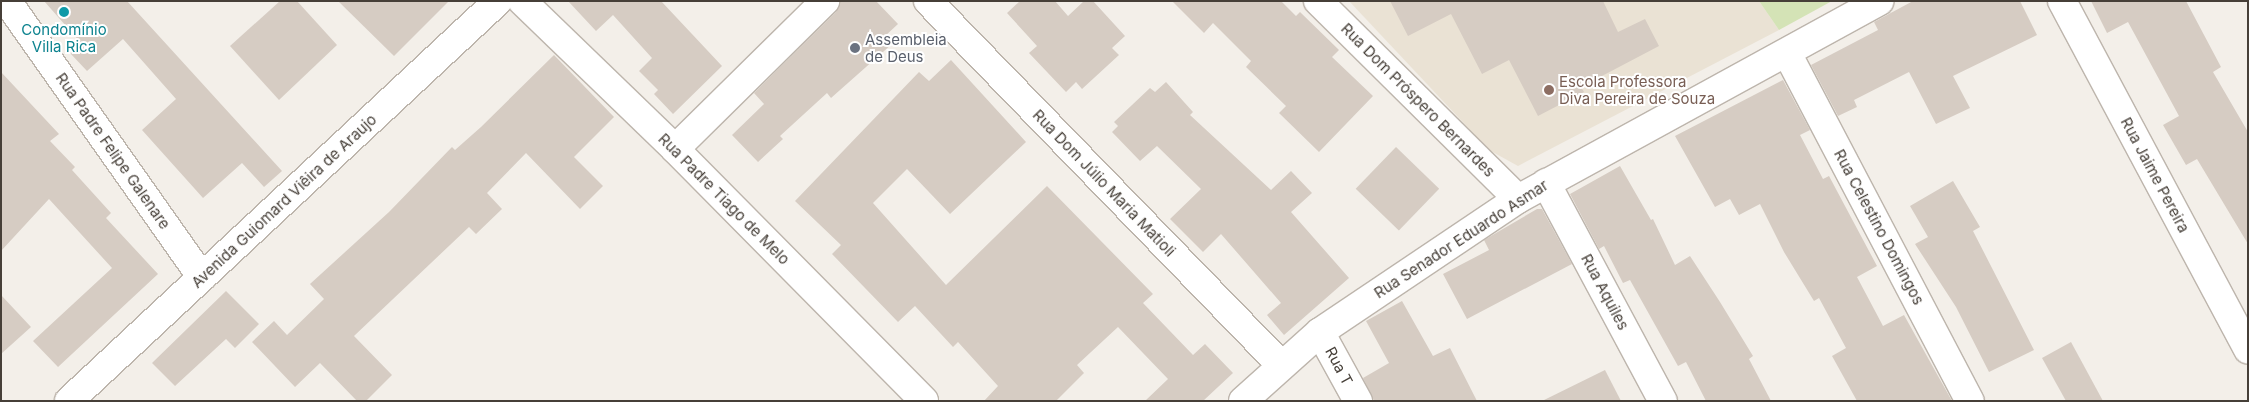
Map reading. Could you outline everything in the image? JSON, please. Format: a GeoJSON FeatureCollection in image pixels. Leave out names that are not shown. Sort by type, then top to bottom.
{"type":"FeatureCollection","features":[{"type":"Feature","properties":{"kind":"street","name":"Rua Padre Felipe Galenare"},"geometry":{"type":"LineString","coordinates":[[7,1],[202,277]]}},
{"type":"Feature","properties":{"kind":"street","name":"Avenida Guiomard Viêira de Araujo"},"geometry":{"type":"LineString","coordinates":[[69,401],[498,1]]}},
{"type":"Feature","properties":{"kind":"street","name":"Rua Padre Tiago de Melo"},"geometry":{"type":"LineString","coordinates":[[522,1],[675,148],[924,401]]}},
{"type":"Feature","properties":{"kind":"street"},"geometry":{"type":"LineString","coordinates":[[675,148],[825,1]]}},
{"type":"Feature","properties":{"kind":"street","name":"Rua Dom Júlio Maria Matioli"},"geometry":{"type":"LineString","coordinates":[[928,1],[1280,364]]}},
{"type":"Feature","properties":{"kind":"street","name":"Rua Dom Próspero Bernardes"},"geometry":{"type":"LineString","coordinates":[[1318,1],[1518,199]]}},
{"type":"Feature","properties":{"kind":"street","name":"Rua Senador Eduardo Asmar"},"geometry":{"type":"LineString","coordinates":[[1243,401],[1280,364],[1320,332],[1518,199],[1880,1]]}},
{"type":"Feature","properties":{"kind":"street","name":"Rua Jaime Pereira"},"geometry":{"type":"LineString","coordinates":[[2062,1],[2248,349]]}},
{"type":"Feature","properties":{"kind":"street","name":"Rua Celestino Domingos"},"geometry":{"type":"LineString","coordinates":[[1787,53],[1970,401]]}},
{"type":"Feature","properties":{"kind":"street","name":"Rua Aquiles"},"geometry":{"type":"LineString","coordinates":[[1546,183],[1663,401]]}},
{"type":"Feature","properties":{"kind":"street","name":"Rua T"},"geometry":{"type":"LineString","coordinates":[[1320,332],[1358,401]]}},
{"type":"Feature","properties":{"kind":"shaded area","name":"Escola Professora Diva Pereira de Souza"},"geometry":{"type":"Polygon","coordinates":[[[1349,1],[1759,1],[1779,30],[1518,166],[1489,150],[1349,1]]]}},
{"type":"Feature","properties":{"kind":"green space"},"geometry":{"type":"Polygon","coordinates":[[[1759,1],[1832,1],[1779,30],[1759,1]]]}},
{"type":"Feature","properties":{"kind":"building"},"geometry":{"type":"Polygon","coordinates":[[[44,1],[127,1],[282,171],[264,187],[242,163],[203,198],[142,130],[176,99],[123,39],[87,71],[70,53],[81,43],[44,1]]]}},
{"type":"Feature","properties":{"kind":"building"},"geometry":{"type":"Polygon","coordinates":[[[280,1],[297,1],[337,45],[279,100],[230,46],[280,1]]]}},
{"type":"Feature","properties":{"kind":"building"},"geometry":{"type":"Polygon","coordinates":[[[338,1],[449,1],[394,56],[338,1]]]}},
{"type":"Feature","properties":{"kind":"building"},"geometry":{"type":"Polygon","coordinates":[[[568,1],[661,1],[722,66],[673,114],[654,94],[658,90],[639,71],[652,58],[613,15],[596,31],[568,1]]]}},
{"type":"Feature","properties":{"kind":"building"},"geometry":{"type":"Polygon","coordinates":[[[840,1],[876,1],[898,24],[884,37],[892,44],[831,98],[827,93],[780,136],[783,139],[758,162],[732,135],[764,104],[754,93],[836,12],[840,1]]]}},
{"type":"Feature","properties":{"kind":"building"},"geometry":{"type":"Polygon","coordinates":[[[1020,1],[1055,1],[1068,16],[1084,1],[1093,1],[1125,36],[1112,48],[1119,55],[1082,89],[1076,82],[1066,92],[1029,53],[1037,46],[1007,13],[1020,1]]]}},
{"type":"Feature","properties":{"kind":"building"},"geometry":{"type":"Polygon","coordinates":[[[1172,1],[1281,1],[1296,16],[1300,12],[1339,50],[1332,57],[1373,96],[1319,152],[1279,113],[1286,106],[1246,67],[1251,61],[1213,23],[1204,33],[1172,1]]]}},
{"type":"Feature","properties":{"kind":"building"},"geometry":{"type":"Polygon","coordinates":[[[1390,1],[1603,1],[1618,32],[1645,19],[1659,46],[1581,87],[1584,92],[1538,116],[1509,60],[1482,74],[1451,14],[1408,36],[1390,1]]]}},
{"type":"Feature","properties":{"kind":"building"},"geometry":{"type":"Polygon","coordinates":[[[1913,1],[2020,1],[2037,35],[1953,76],[1970,108],[1936,124],[1909,72],[1854,100],[1857,107],[1838,116],[1811,65],[1878,30],[1874,22],[1913,1]]]}},
{"type":"Feature","properties":{"kind":"building"},"geometry":{"type":"Polygon","coordinates":[[[2091,1],[2186,1],[2221,67],[2213,72],[2248,132],[2248,244],[2197,159],[2186,165],[2163,125],[2179,116],[2128,22],[2107,33],[2091,1]]]}},
{"type":"Feature","properties":{"kind":"building"},"geometry":{"type":"Polygon","coordinates":[[[554,55],[614,117],[574,157],[603,186],[580,209],[526,153],[487,193],[502,209],[476,234],[469,227],[354,336],[392,375],[366,401],[357,401],[320,363],[295,387],[252,342],[274,321],[287,335],[324,299],[310,284],[389,212],[452,147],[455,150],[481,127],[554,55]]]}},
{"type":"Feature","properties":{"kind":"building"},"geometry":{"type":"Polygon","coordinates":[[[951,60],[1026,142],[950,214],[907,169],[873,203],[946,285],[1047,186],[1153,294],[1143,303],[1193,355],[1205,344],[1233,373],[1203,401],[1145,401],[1168,379],[1118,327],[1077,365],[1084,373],[1056,401],[984,401],[998,386],[958,342],[953,347],[915,306],[898,322],[832,254],[841,245],[795,201],[919,72],[929,81],[951,60]]]}},
{"type":"Feature","properties":{"kind":"building"},"geometry":{"type":"Polygon","coordinates":[[[1,72],[59,134],[50,141],[75,167],[72,170],[111,213],[106,218],[158,274],[58,367],[33,341],[112,268],[49,199],[1,251],[1,72]]]}},
{"type":"Feature","properties":{"kind":"building"},"geometry":{"type":"Polygon","coordinates":[[[1783,80],[1810,130],[1800,135],[1823,179],[1829,176],[1877,266],[1857,277],[1883,326],[1904,315],[1952,401],[1857,401],[1832,356],[1846,348],[1819,298],[1814,301],[1784,252],[1760,204],[1739,215],[1730,199],[1715,207],[1675,136],[1783,80]]]}},
{"type":"Feature","properties":{"kind":"building"},"geometry":{"type":"Polygon","coordinates":[[[1166,82],[1193,112],[1190,115],[1271,190],[1291,171],[1312,193],[1291,212],[1349,278],[1284,335],[1267,315],[1281,303],[1221,234],[1203,252],[1170,219],[1201,189],[1157,146],[1140,161],[1112,132],[1118,126],[1114,122],[1150,88],[1155,92],[1166,82]]]}},
{"type":"Feature","properties":{"kind":"building"},"geometry":{"type":"Polygon","coordinates":[[[1396,147],[1439,189],[1399,230],[1356,189],[1396,147]]]}},
{"type":"Feature","properties":{"kind":"building"},"geometry":{"type":"Polygon","coordinates":[[[1620,166],[1651,220],[1653,219],[1675,265],[1690,256],[1720,302],[1753,356],[1749,359],[1771,401],[1706,401],[1686,362],[1678,366],[1630,280],[1623,283],[1604,246],[1599,249],[1570,194],[1620,166]]]}},
{"type":"Feature","properties":{"kind":"building"},"geometry":{"type":"Polygon","coordinates":[[[1953,181],[1980,227],[1973,231],[2034,350],[1989,372],[1956,307],[1915,244],[1928,237],[1910,206],[1953,181]]]}},
{"type":"Feature","properties":{"kind":"building"},"geometry":{"type":"Polygon","coordinates":[[[1537,209],[1542,209],[1572,264],[1467,319],[1443,274],[1489,250],[1484,240],[1537,209]]]}},
{"type":"Feature","properties":{"kind":"building"},"geometry":{"type":"Polygon","coordinates":[[[226,291],[259,324],[235,348],[226,339],[175,386],[152,363],[226,291]]]}},
{"type":"Feature","properties":{"kind":"building"},"geometry":{"type":"Polygon","coordinates":[[[1,295],[31,327],[1,354],[1,295]]]}},
{"type":"Feature","properties":{"kind":"building"},"geometry":{"type":"Polygon","coordinates":[[[1402,301],[1433,356],[1450,348],[1477,401],[1374,401],[1363,378],[1389,363],[1366,321],[1402,301]]]}},
{"type":"Feature","properties":{"kind":"building"},"geometry":{"type":"Polygon","coordinates":[[[2071,342],[2103,401],[2066,401],[2042,358],[2071,342]]]}},
{"type":"Feature","properties":{"kind":"building"},"geometry":{"type":"Polygon","coordinates":[[[1605,370],[1621,401],[1542,401],[1605,370]]]}},
{"type":"Feature","properties":{"kind":"place","name":"Condomínio Villa Rica"},"geometry":{"type":"Point","coordinates":[64,12]}},
{"type":"Feature","properties":{"kind":"place","name":"Assembleia de Deus"},"geometry":{"type":"Point","coordinates":[855,48]}},
{"type":"Feature","properties":{"kind":"place","name":"Escola Professora Diva Pereira de Souza"},"geometry":{"type":"Point","coordinates":[1549,90]}}]}
